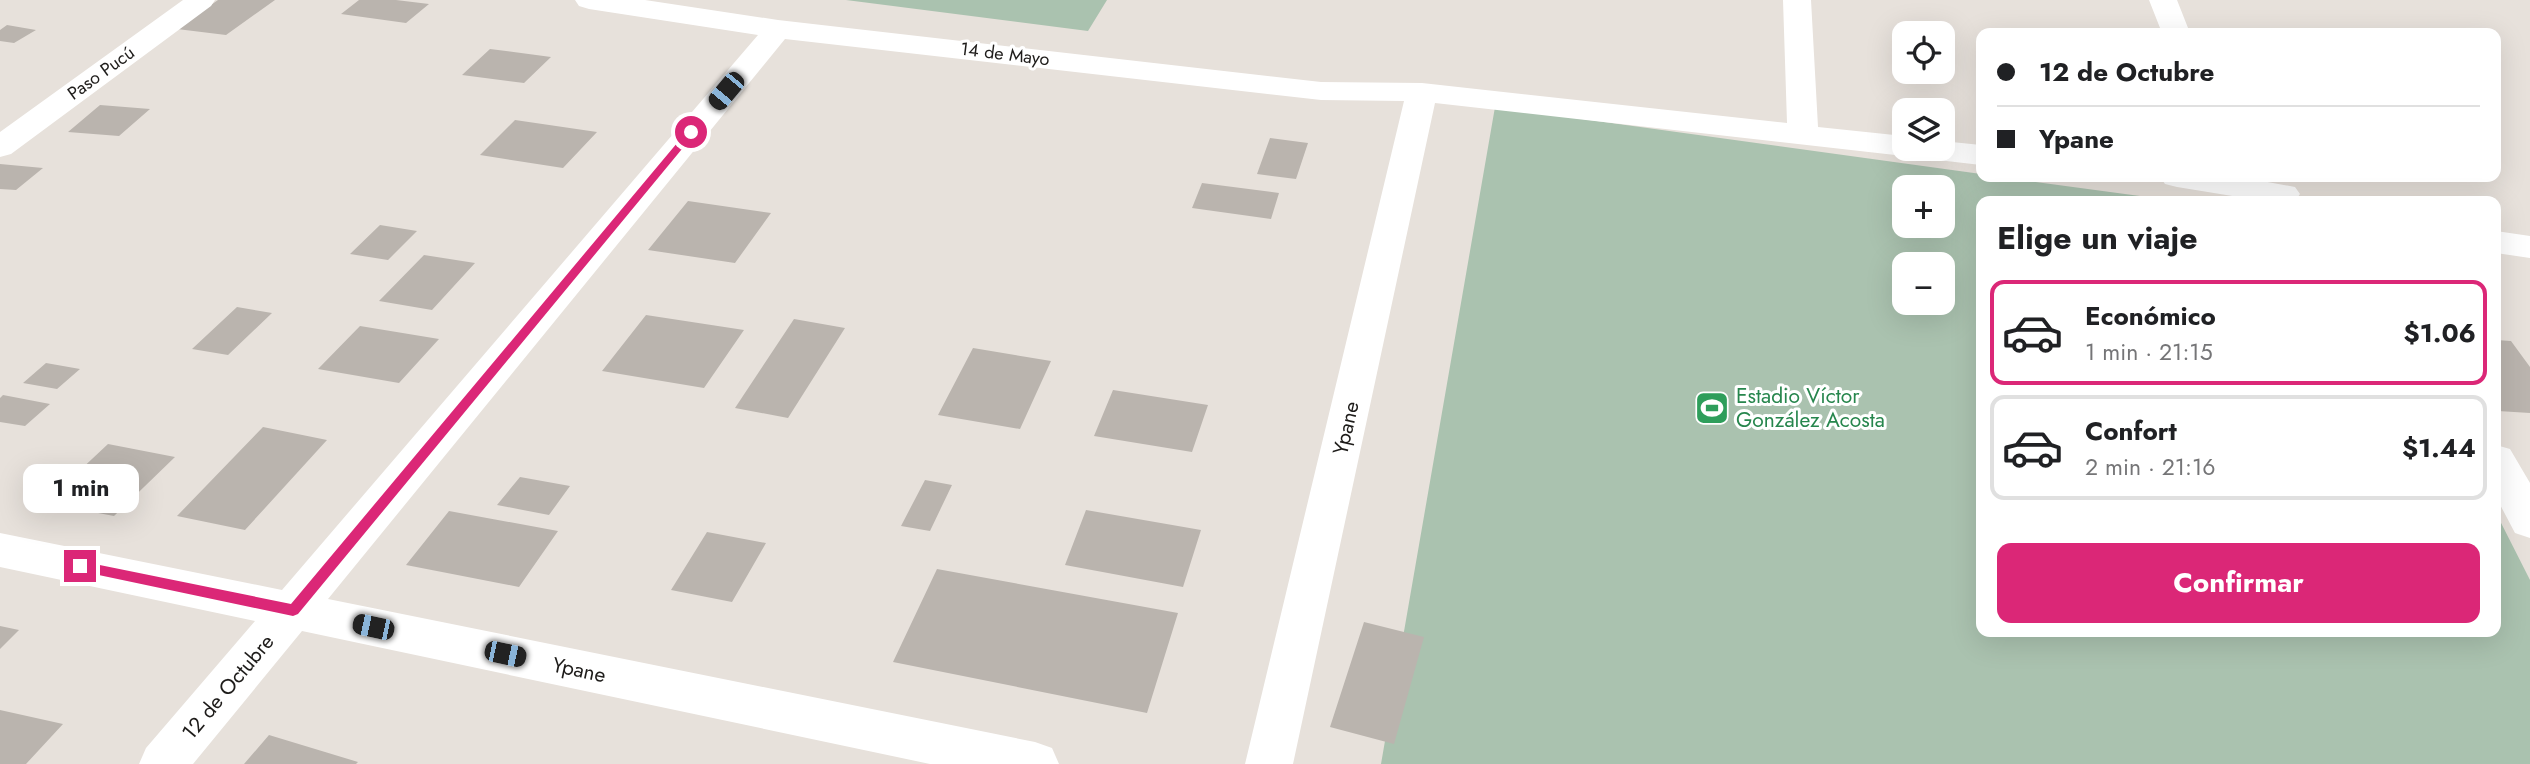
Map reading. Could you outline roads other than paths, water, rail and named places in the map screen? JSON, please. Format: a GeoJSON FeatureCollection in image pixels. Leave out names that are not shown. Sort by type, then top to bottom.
{"type":"FeatureCollection","features":[{"type":"Feature","properties":{"kind":"street","name":"Paso Pucú"},"geometry":{"type":"LineString","coordinates":[[0,147],[201,0]]}},
{"type":"Feature","properties":{"kind":"street","name":"14 de Mayo"},"geometry":{"type":"LineString","coordinates":[[589,0],[778,29],[1321,91],[1422,92],[1892,145]]}},
{"type":"Feature","properties":{"kind":"street"},"geometry":{"type":"LineString","coordinates":[[1797,0],[1803,135]]}},
{"type":"Feature","properties":{"kind":"street"},"geometry":{"type":"LineString","coordinates":[[2163,0],[2174,28]]}},
{"type":"Feature","properties":{"kind":"street","name":"12 de Octubre"},"geometry":{"type":"LineString","coordinates":[[163,764],[778,29]]}},
{"type":"Feature","properties":{"kind":"street","name":"Ypane"},"geometry":{"type":"LineString","coordinates":[[1269,764],[1422,92]]}},
{"type":"Feature","properties":{"kind":"street"},"geometry":{"type":"LineString","coordinates":[[1955,152],[1976,154]]}},
{"type":"Feature","properties":{"kind":"street"},"geometry":{"type":"LineString","coordinates":[[2205,182],[2281,196]]}},
{"type":"Feature","properties":{"kind":"street"},"geometry":{"type":"LineString","coordinates":[[2262,182],[2288,196]]}},
{"type":"Feature","properties":{"kind":"street"},"geometry":{"type":"LineString","coordinates":[[2501,243],[2530,247]]}},
{"type":"Feature","properties":{"kind":"street"},"geometry":{"type":"LineString","coordinates":[[2501,469],[2530,521]]}},
{"type":"Feature","properties":{"kind":"street","name":"Ypane"},"geometry":{"type":"LineString","coordinates":[[0,550],[1035,764]]}},
{"type":"Feature","properties":{"kind":"place","name":"Estadio Víctor González Acosta"},"geometry":{"type":"Point","coordinates":[1712,408]}}]}
